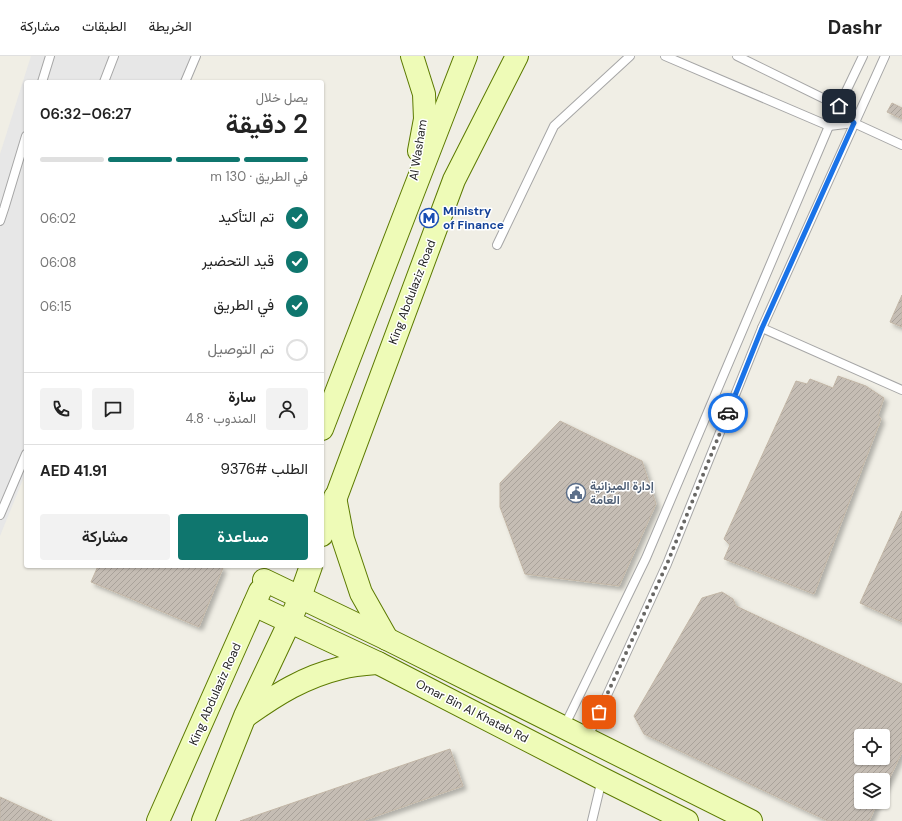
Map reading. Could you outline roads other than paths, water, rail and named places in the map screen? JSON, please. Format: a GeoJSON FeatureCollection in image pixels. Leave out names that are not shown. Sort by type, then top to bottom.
{"type":"FeatureCollection","features":[{"type":"Feature","properties":{"kind":"main road","name":"Al Washam"},"geometry":{"type":"LineString","coordinates":[[411,198],[425,119],[424,94],[412,56]]}},
{"type":"Feature","properties":{"kind":"main road"},"geometry":{"type":"LineString","coordinates":[[421,56],[424,94]]}},
{"type":"Feature","properties":{"kind":"main road"},"geometry":{"type":"LineString","coordinates":[[324,424],[466,56]]}},
{"type":"Feature","properties":{"kind":"main road","name":"King Abdulaziz Road"},"geometry":{"type":"LineString","coordinates":[[324,528],[454,180],[517,56]]}},
{"type":"Feature","properties":{"kind":"main road"},"geometry":{"type":"LineString","coordinates":[[335,497],[343,539],[361,593],[387,640]]}},
{"type":"Feature","properties":{"kind":"main road"},"geometry":{"type":"LineString","coordinates":[[203,821],[245,716],[290,621],[310,568]]}},
{"type":"Feature","properties":{"kind":"main road"},"geometry":{"type":"LineString","coordinates":[[267,573],[300,597],[751,821]]}},
{"type":"Feature","properties":{"kind":"main road","name":"King Abdulaziz Road"},"geometry":{"type":"LineString","coordinates":[[158,821],[267,573]]}},
{"type":"Feature","properties":{"kind":"main road","name":"Omar Bin Al Khatab Rd"},"geometry":{"type":"LineString","coordinates":[[254,605],[378,663],[688,821]]}},
{"type":"Feature","properties":{"kind":"main road"},"geometry":{"type":"LineString","coordinates":[[245,716],[273,697],[305,679],[342,667],[378,663]]}},
{"type":"Feature","properties":{"kind":"lane"},"geometry":{"type":"LineString","coordinates":[[43,80],[50,56]]}},
{"type":"Feature","properties":{"kind":"lane"},"geometry":{"type":"LineString","coordinates":[[105,80],[114,56]]}},
{"type":"Feature","properties":{"kind":"lane"},"geometry":{"type":"LineString","coordinates":[[186,80],[196,56]]}},
{"type":"Feature","properties":{"kind":"lane"},"geometry":{"type":"LineString","coordinates":[[496,245],[554,126],[630,56]]}},
{"type":"Feature","properties":{"kind":"lane"},"geometry":{"type":"LineString","coordinates":[[664,56],[829,126],[854,123]]}},
{"type":"Feature","properties":{"kind":"lane"},"geometry":{"type":"LineString","coordinates":[[737,56],[839,106],[854,123],[902,145]]}},
{"type":"Feature","properties":{"kind":"lane"},"geometry":{"type":"LineString","coordinates":[[564,727],[646,558],[829,126],[863,56]]}},
{"type":"Feature","properties":{"kind":"lane"},"geometry":{"type":"LineString","coordinates":[[587,739],[667,564],[762,328],[884,56]]}},
{"type":"Feature","properties":{"kind":"lane"},"geometry":{"type":"LineString","coordinates":[[0,221],[24,143]]}},
{"type":"Feature","properties":{"kind":"lane"},"geometry":{"type":"LineString","coordinates":[[762,328],[902,390]]}},
{"type":"Feature","properties":{"kind":"lane"},"geometry":{"type":"LineString","coordinates":[[0,515],[24,459]]}},
{"type":"Feature","properties":{"kind":"lane"},"geometry":{"type":"LineString","coordinates":[[592,821],[603,779]]}},
{"type":"Feature","properties":{"kind":"place","name":"Ministry of Finance"},"geometry":{"type":"Point","coordinates":[429,218]}},
{"type":"Feature","properties":{"kind":"place","name":"إدارة الميزانية العامة"},"geometry":{"type":"Point","coordinates":[576,493]}}]}
